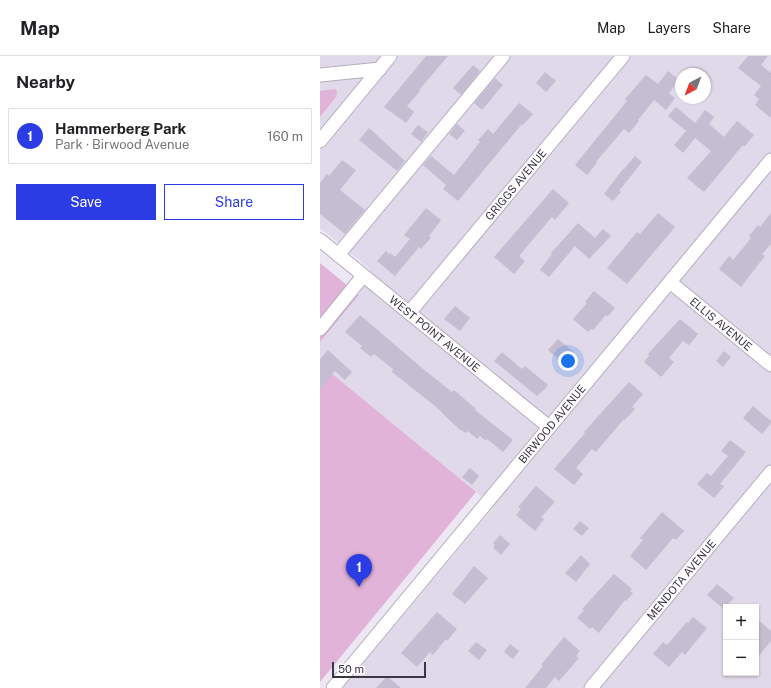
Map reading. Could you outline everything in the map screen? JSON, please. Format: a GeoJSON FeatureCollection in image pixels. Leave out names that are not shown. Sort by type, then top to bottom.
{"type":"FeatureCollection","features":[{"type":"Feature","properties":{"kind":"street"},"geometry":{"type":"LineString","coordinates":[[320,141],[390,56]]}},
{"type":"Feature","properties":{"kind":"street"},"geometry":{"type":"LineString","coordinates":[[338,254],[503,56]]}},
{"type":"Feature","properties":{"kind":"street","name":"GRIGGS AVENUE"},"geometry":{"type":"LineString","coordinates":[[409,314],[623,56]]}},
{"type":"Feature","properties":{"kind":"street"},"geometry":{"type":"LineString","coordinates":[[320,75],[380,69]]}},
{"type":"Feature","properties":{"kind":"street","name":"BIRWOOD AVENUE"},"geometry":{"type":"LineString","coordinates":[[333,688],[771,160]]}},
{"type":"Feature","properties":{"kind":"street","name":"WEST POINT AVENUE"},"geometry":{"type":"LineString","coordinates":[[320,240],[549,428]]}},
{"type":"Feature","properties":{"kind":"street"},"geometry":{"type":"LineString","coordinates":[[320,329],[363,276]]}},
{"type":"Feature","properties":{"kind":"street","name":"ELLIS AVENUE"},"geometry":{"type":"LineString","coordinates":[[670,282],[771,365]]}},
{"type":"Feature","properties":{"kind":"street","name":"MENDOTA AVENUE"},"geometry":{"type":"LineString","coordinates":[[591,688],[771,472]]}},
{"type":"Feature","properties":{"kind":"shaded area"},"geometry":{"type":"Polygon","coordinates":[[[320,56],[771,56],[771,688],[343,688],[494,507],[320,364],[320,342],[359,295],[370,269],[320,228],[320,56]]]}},
{"type":"Feature","properties":{"kind":"shaded area"},"geometry":{"type":"Polygon","coordinates":[[[335,89],[337,92],[336,97],[320,117],[320,91],[335,89]]]}},
{"type":"Feature","properties":{"kind":"shaded area"},"geometry":{"type":"Polygon","coordinates":[[[320,263],[359,295],[320,342],[320,263]]]}},
{"type":"Feature","properties":{"kind":"shaded area"},"geometry":{"type":"Polygon","coordinates":[[[320,364],[476,492],[320,682],[320,364]]]}},
{"type":"Feature","properties":{"kind":"building"},"geometry":{"type":"Polygon","coordinates":[[[426,56],[448,56],[407,106],[414,112],[406,123],[384,107],[426,56]]]}},
{"type":"Feature","properties":{"kind":"building"},"geometry":{"type":"Polygon","coordinates":[[[748,56],[768,56],[761,65],[771,73],[771,118],[755,105],[759,99],[754,95],[761,86],[738,68],[748,56]]]}},
{"type":"Feature","properties":{"kind":"building"},"geometry":{"type":"Polygon","coordinates":[[[473,65],[480,71],[461,95],[453,88],[473,65]]]}},
{"type":"Feature","properties":{"kind":"building"},"geometry":{"type":"Polygon","coordinates":[[[668,71],[675,77],[675,85],[669,93],[675,98],[666,110],[654,100],[629,133],[624,129],[587,175],[575,165],[627,101],[625,99],[646,75],[658,84],[668,71]]]}},
{"type":"Feature","properties":{"kind":"building"},"geometry":{"type":"Polygon","coordinates":[[[545,72],[556,81],[546,92],[536,83],[545,72]]]}},
{"type":"Feature","properties":{"kind":"building"},"geometry":{"type":"Polygon","coordinates":[[[495,78],[503,85],[482,110],[474,103],[495,78]]]}},
{"type":"Feature","properties":{"kind":"building"},"geometry":{"type":"Polygon","coordinates":[[[519,103],[533,114],[523,125],[522,124],[458,201],[443,189],[446,185],[423,165],[431,156],[454,175],[480,142],[478,140],[488,129],[493,134],[519,103]]]}},
{"type":"Feature","properties":{"kind":"building"},"geometry":{"type":"Polygon","coordinates":[[[676,107],[695,123],[705,110],[714,117],[709,124],[724,137],[737,121],[754,135],[744,147],[743,145],[704,192],[687,178],[711,151],[695,138],[683,153],[674,145],[686,131],[668,116],[676,107]]]}},
{"type":"Feature","properties":{"kind":"building"},"geometry":{"type":"Polygon","coordinates":[[[457,124],[465,131],[457,140],[449,134],[457,124]]]}},
{"type":"Feature","properties":{"kind":"building"},"geometry":{"type":"Polygon","coordinates":[[[418,125],[428,132],[421,142],[411,134],[418,125]]]}},
{"type":"Feature","properties":{"kind":"building"},"geometry":{"type":"Polygon","coordinates":[[[369,128],[405,161],[397,171],[359,140],[369,128]]]}},
{"type":"Feature","properties":{"kind":"building"},"geometry":{"type":"Polygon","coordinates":[[[635,156],[642,162],[613,201],[604,194],[635,156]]]}},
{"type":"Feature","properties":{"kind":"building"},"geometry":{"type":"Polygon","coordinates":[[[342,160],[356,170],[340,190],[365,210],[345,234],[320,214],[320,183],[327,174],[329,176],[342,160]]]}},
{"type":"Feature","properties":{"kind":"building"},"geometry":{"type":"Polygon","coordinates":[[[553,189],[569,203],[555,220],[552,217],[519,256],[525,261],[514,274],[494,257],[553,189]]]}},
{"type":"Feature","properties":{"kind":"building"},"geometry":{"type":"Polygon","coordinates":[[[426,208],[441,220],[429,236],[431,238],[421,249],[419,247],[395,276],[377,261],[386,251],[395,257],[410,239],[404,235],[426,208]]]}},
{"type":"Feature","properties":{"kind":"building"},"geometry":{"type":"Polygon","coordinates":[[[658,213],[675,227],[627,284],[607,268],[637,232],[640,234],[658,213]]]}},
{"type":"Feature","properties":{"kind":"building"},"geometry":{"type":"Polygon","coordinates":[[[771,213],[771,244],[762,254],[765,256],[741,287],[719,269],[729,256],[733,260],[751,238],[749,236],[758,225],[760,227],[771,213]]]}},
{"type":"Feature","properties":{"kind":"building"},"geometry":{"type":"Polygon","coordinates":[[[578,223],[595,238],[603,229],[611,236],[589,259],[575,246],[549,277],[540,270],[552,254],[551,253],[578,223]]]}},
{"type":"Feature","properties":{"kind":"building"},"geometry":{"type":"Polygon","coordinates":[[[594,291],[615,308],[608,316],[606,315],[593,330],[591,329],[588,332],[573,319],[587,303],[585,302],[594,291]]]}},
{"type":"Feature","properties":{"kind":"building"},"geometry":{"type":"Polygon","coordinates":[[[455,306],[470,318],[460,331],[444,319],[455,306]]]}},
{"type":"Feature","properties":{"kind":"building"},"geometry":{"type":"Polygon","coordinates":[[[360,315],[422,368],[452,392],[454,390],[476,409],[475,410],[513,440],[503,452],[487,439],[486,441],[480,436],[477,439],[468,431],[466,433],[459,429],[435,406],[392,372],[393,369],[374,354],[371,357],[360,348],[362,346],[345,332],[360,315]]]}},
{"type":"Feature","properties":{"kind":"building"},"geometry":{"type":"Polygon","coordinates":[[[680,319],[698,334],[689,345],[683,341],[669,358],[674,362],[661,377],[644,362],[649,356],[648,354],[680,319]]]}},
{"type":"Feature","properties":{"kind":"building"},"geometry":{"type":"Polygon","coordinates":[[[558,339],[574,352],[567,361],[566,360],[563,363],[548,350],[558,339]]]}},
{"type":"Feature","properties":{"kind":"building"},"geometry":{"type":"Polygon","coordinates":[[[328,350],[352,372],[345,380],[335,371],[320,389],[320,359],[328,350]]]}},
{"type":"Feature","properties":{"kind":"building"},"geometry":{"type":"Polygon","coordinates":[[[724,351],[731,357],[723,367],[716,361],[724,351]]]}},
{"type":"Feature","properties":{"kind":"building"},"geometry":{"type":"Polygon","coordinates":[[[502,352],[522,369],[525,366],[548,385],[545,389],[537,396],[494,361],[502,352]]]}},
{"type":"Feature","properties":{"kind":"building"},"geometry":{"type":"Polygon","coordinates":[[[629,382],[643,394],[632,407],[635,409],[625,420],[624,419],[596,452],[592,449],[576,468],[583,474],[574,485],[554,469],[585,433],[584,432],[629,382]]]}},
{"type":"Feature","properties":{"kind":"building"},"geometry":{"type":"Polygon","coordinates":[[[753,406],[771,421],[762,434],[743,418],[753,406]]]}},
{"type":"Feature","properties":{"kind":"building"},"geometry":{"type":"Polygon","coordinates":[[[730,440],[746,452],[720,484],[724,486],[714,498],[697,484],[707,473],[711,476],[728,456],[721,451],[730,440]]]}},
{"type":"Feature","properties":{"kind":"building"},"geometry":{"type":"Polygon","coordinates":[[[470,468],[479,476],[472,485],[462,477],[470,468]]]}},
{"type":"Feature","properties":{"kind":"building"},"geometry":{"type":"Polygon","coordinates":[[[536,486],[555,502],[541,517],[544,519],[535,531],[516,515],[521,509],[518,507],[536,486]]]}},
{"type":"Feature","properties":{"kind":"building"},"geometry":{"type":"Polygon","coordinates":[[[662,512],[684,531],[676,540],[673,538],[646,570],[630,556],[643,540],[640,538],[662,512]]]}},
{"type":"Feature","properties":{"kind":"building"},"geometry":{"type":"Polygon","coordinates":[[[580,521],[589,528],[582,536],[573,529],[580,521]]]}},
{"type":"Feature","properties":{"kind":"building"},"geometry":{"type":"Polygon","coordinates":[[[500,535],[510,544],[501,555],[493,548],[495,545],[493,543],[500,535]]]}},
{"type":"Feature","properties":{"kind":"building"},"geometry":{"type":"Polygon","coordinates":[[[581,555],[590,564],[576,582],[565,573],[581,555]]]}},
{"type":"Feature","properties":{"kind":"building"},"geometry":{"type":"Polygon","coordinates":[[[474,566],[488,578],[465,604],[452,594],[474,566]]]}},
{"type":"Feature","properties":{"kind":"building"},"geometry":{"type":"Polygon","coordinates":[[[614,574],[632,589],[630,591],[633,593],[626,601],[625,600],[599,633],[592,627],[590,629],[577,618],[584,610],[582,609],[614,574]]]}},
{"type":"Feature","properties":{"kind":"building"},"geometry":{"type":"Polygon","coordinates":[[[717,584],[734,598],[729,604],[723,604],[723,608],[707,595],[717,584]]]}},
{"type":"Feature","properties":{"kind":"building"},"geometry":{"type":"Polygon","coordinates":[[[437,612],[457,629],[447,641],[446,639],[433,655],[430,652],[417,667],[401,653],[437,612]]]}},
{"type":"Feature","properties":{"kind":"building"},"geometry":{"type":"Polygon","coordinates":[[[693,617],[707,628],[685,655],[682,652],[669,667],[653,654],[663,642],[667,645],[693,617]]]}},
{"type":"Feature","properties":{"kind":"building"},"geometry":{"type":"Polygon","coordinates":[[[759,621],[771,631],[771,641],[759,655],[759,621]]]}},
{"type":"Feature","properties":{"kind":"building"},"geometry":{"type":"Polygon","coordinates":[[[564,637],[580,651],[576,656],[579,658],[559,681],[555,677],[546,688],[525,688],[543,666],[541,665],[564,637]]]}},
{"type":"Feature","properties":{"kind":"building"},"geometry":{"type":"Polygon","coordinates":[[[476,642],[487,650],[479,660],[468,651],[476,642]]]}},
{"type":"Feature","properties":{"kind":"building"},"geometry":{"type":"Polygon","coordinates":[[[510,644],[519,651],[513,659],[504,652],[510,644]]]}},
{"type":"Feature","properties":{"kind":"building"},"geometry":{"type":"Polygon","coordinates":[[[387,676],[401,688],[376,688],[387,676]]]}},
{"type":"Feature","properties":{"kind":"place","name":"Hammerberg Park"},"geometry":{"type":"Point","coordinates":[359,587]}}]}
